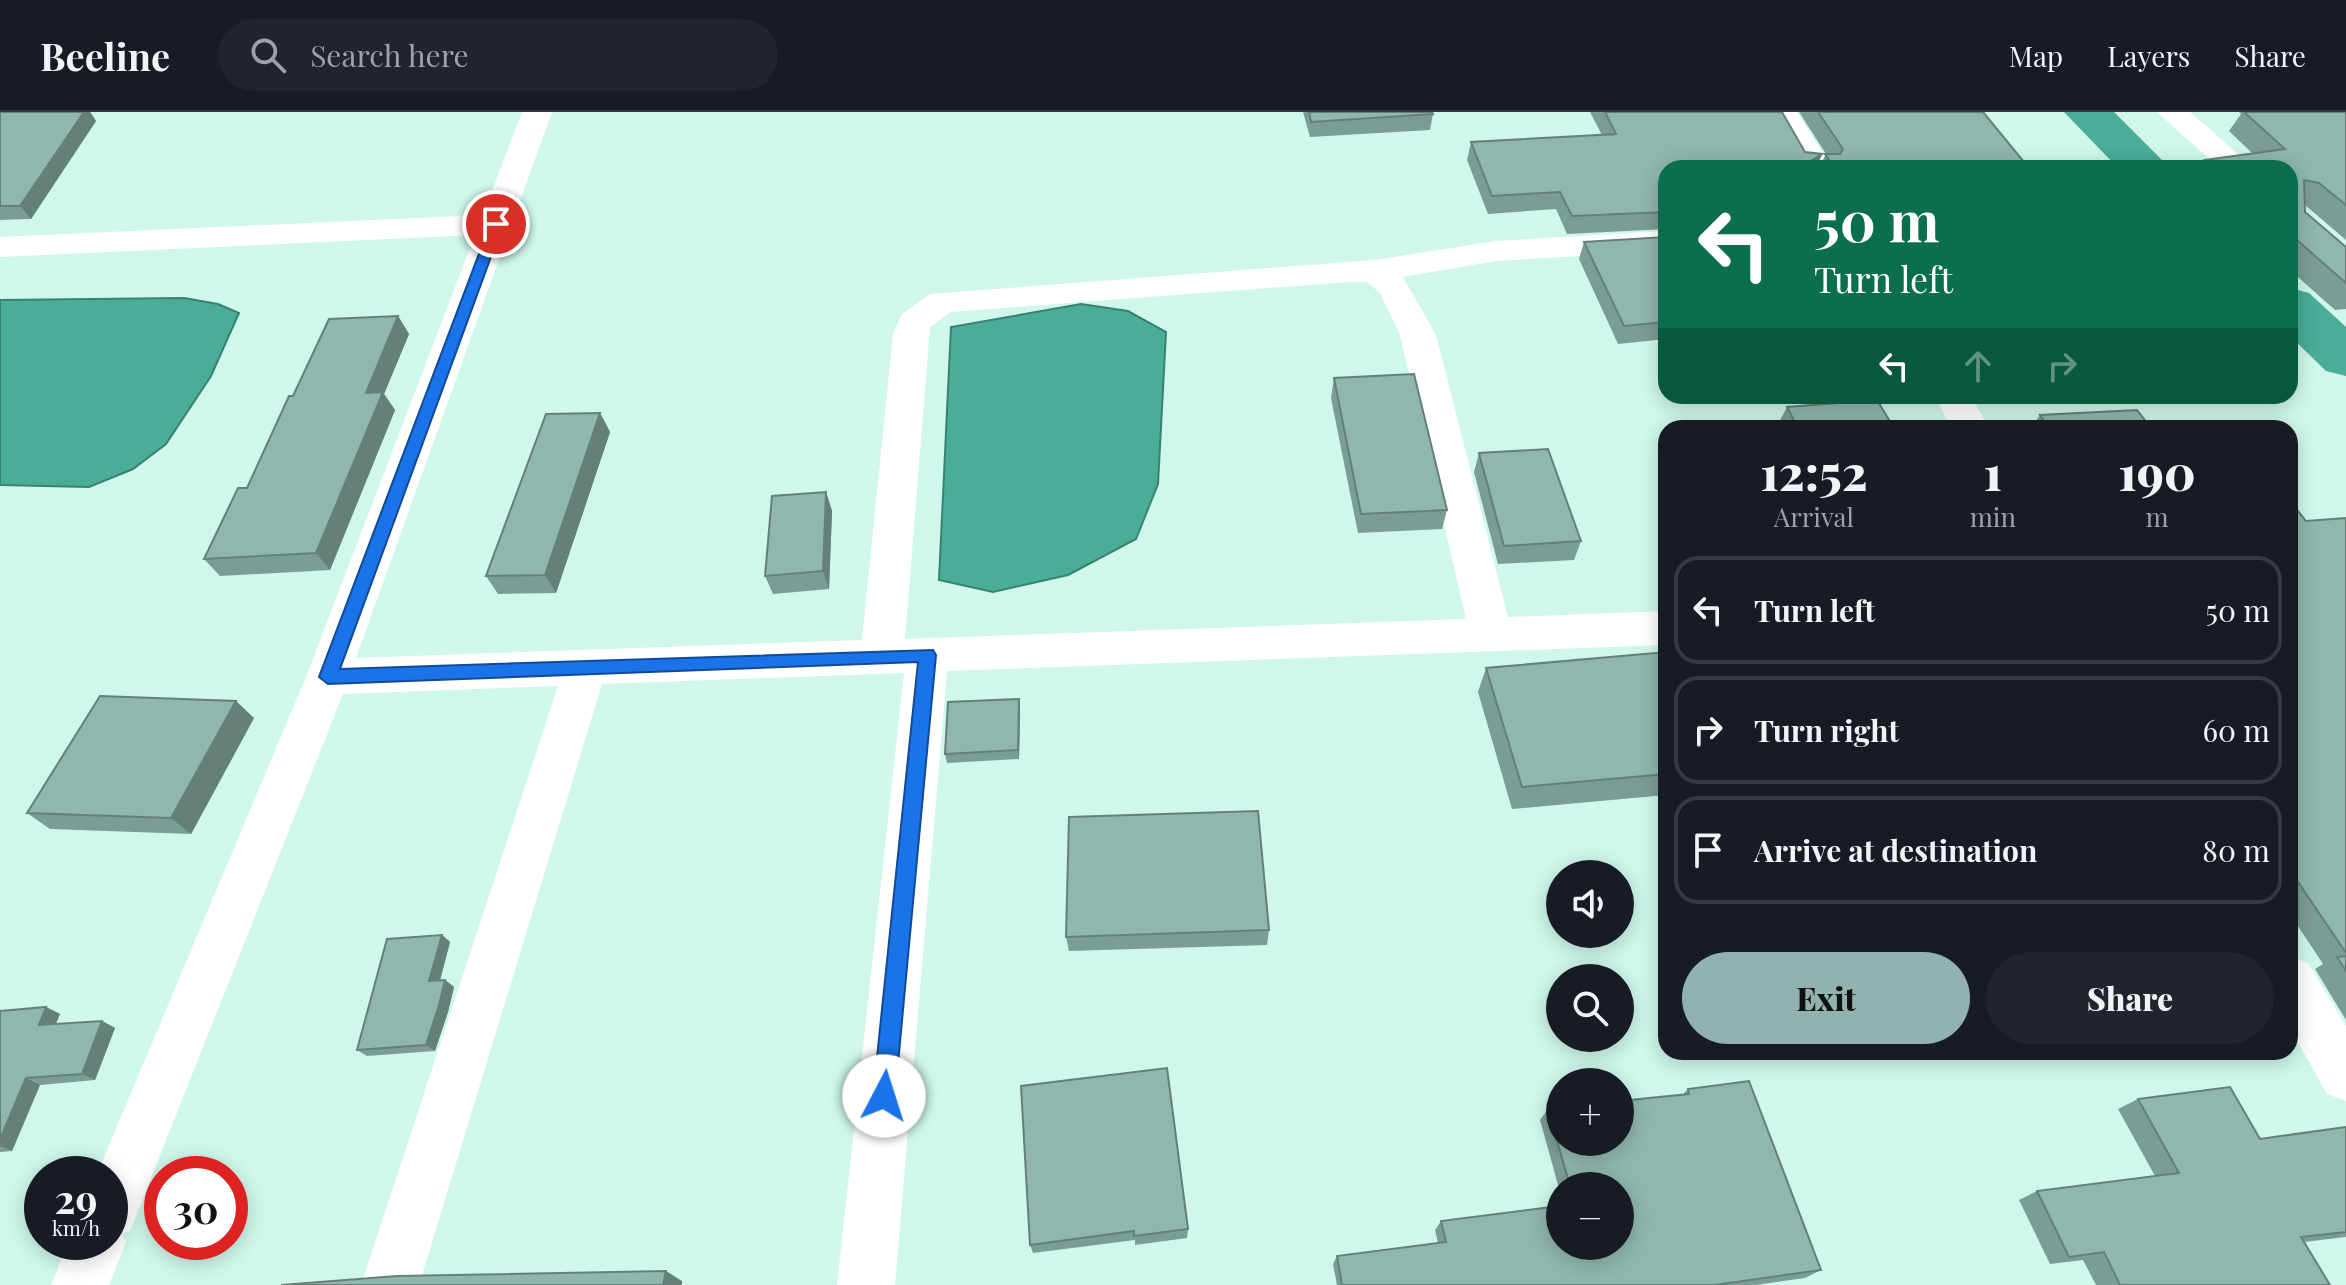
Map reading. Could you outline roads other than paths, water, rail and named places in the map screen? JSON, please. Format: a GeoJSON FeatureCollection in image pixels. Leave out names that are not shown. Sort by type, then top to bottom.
{"type":"FeatureCollection","features":[{"type":"Feature","properties":{"kind":"street"},"geometry":{"type":"LineString","coordinates":[[128,1167],[328,677],[537,112]]}},
{"type":"Feature","properties":{"kind":"street"},"geometry":{"type":"LineString","coordinates":[[1782,112],[1811,160]]}},
{"type":"Feature","properties":{"kind":"street"},"geometry":{"type":"LineString","coordinates":[[2172,112],[2229,160]]}},
{"type":"Feature","properties":{"kind":"street"},"geometry":{"type":"LineString","coordinates":[[0,247],[496,224]]}},
{"type":"Feature","properties":{"kind":"street"},"geometry":{"type":"LineString","coordinates":[[866,1285],[905,656],[911,334],[914,322],[942,302],[1375,271],[1496,251],[1658,241]]}},
{"type":"Feature","properties":{"kind":"street"},"geometry":{"type":"LineString","coordinates":[[1375,271],[1394,287],[1418,335],[1491,634]]}},
{"type":"Feature","properties":{"kind":"street"},"geometry":{"type":"LineString","coordinates":[[328,677],[1658,628]]}},
{"type":"Feature","properties":{"kind":"street"},"geometry":{"type":"LineString","coordinates":[[390,1285],[586,667]]}},
{"type":"Feature","properties":{"kind":"street"},"geometry":{"type":"LineString","coordinates":[[2298,994],[2346,1075]]}},
{"type":"Feature","properties":{"kind":"street"},"geometry":{"type":"LineString","coordinates":[[80,1285],[90,1260]]}},
{"type":"Feature","properties":{"kind":"waterway"},"geometry":{"type":"LineString","coordinates":[[2087,112],[2138,160]]}},
{"type":"Feature","properties":{"kind":"waterway"},"geometry":{"type":"LineString","coordinates":[[2298,313],[2346,358]]}}]}
